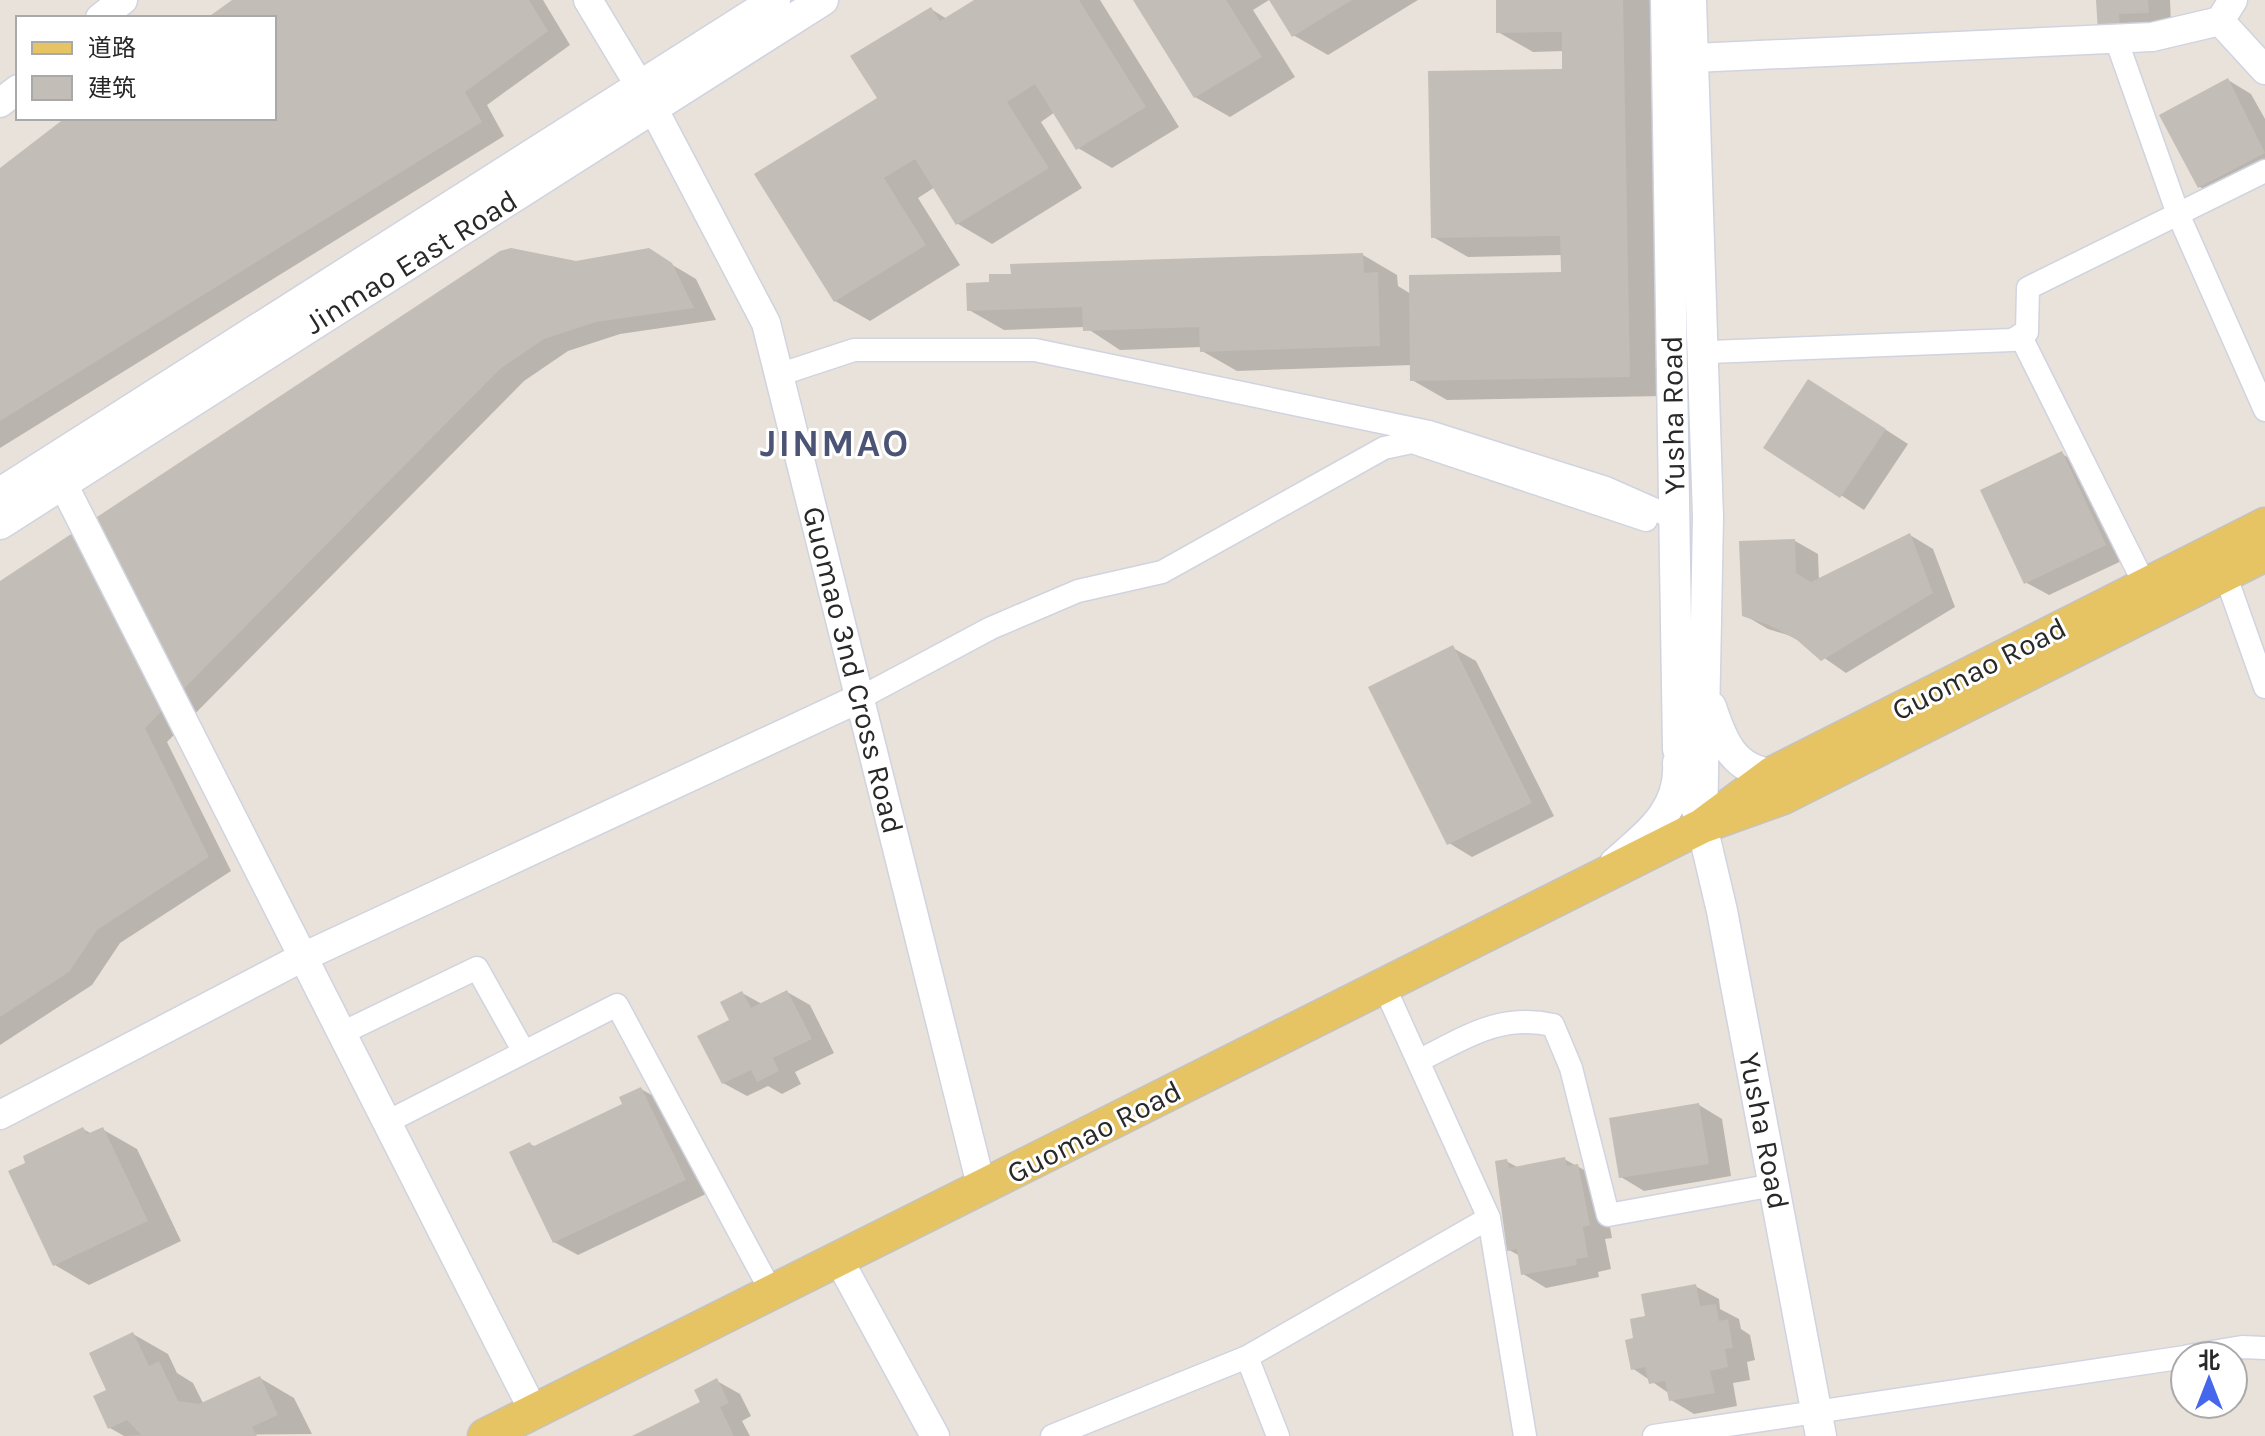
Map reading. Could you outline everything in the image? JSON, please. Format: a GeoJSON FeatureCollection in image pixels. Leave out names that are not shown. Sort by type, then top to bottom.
{"type":"FeatureCollection","features":[{"type":"Feature","properties":{"kind":"main road","name":"Jinmao East Road"},"geometry":{"type":"LineString","coordinates":[[0,524],[646,97],[775,0]]}},
{"type":"Feature","properties":{"kind":"main road","name":"Jinmao East Road"},"geometry":{"type":"LineString","coordinates":[[0,493],[646,97],[823,0]]}},
{"type":"Feature","properties":{"kind":"main road","name":"Yusha Road"},"geometry":{"type":"LineString","coordinates":[[1666,0],[1680,58],[1708,517],[1702,826]]}},
{"type":"Feature","properties":{"kind":"main road","name":"Yusha Road"},"geometry":{"type":"LineString","coordinates":[[1691,0],[1680,58],[1674,524],[1678,749],[1715,880],[1819,1424]]}},
{"type":"Feature","properties":{"kind":"main road","name":"Guomao Road"},"geometry":{"type":"LineString","coordinates":[[485,1436],[1702,826],[2145,585],[2265,525]]}},
{"type":"Feature","properties":{"kind":"main road","name":"Guomao Road"},"geometry":{"type":"LineString","coordinates":[[1778,785],[2265,554]]}},
{"type":"Feature","properties":{"kind":"main road"},"geometry":{"type":"LineString","coordinates":[[1705,691],[1729,751],[1748,769],[1778,785],[1721,837],[1714,853],[1715,880]]}},
{"type":"Feature","properties":{"kind":"main road"},"geometry":{"type":"LineString","coordinates":[[1597,879],[1642,839],[1674,801],[1679,784],[1678,749]]}},
{"type":"Feature","properties":{"kind":"street"},"geometry":{"type":"LineString","coordinates":[[103,16],[123,0]]}},
{"type":"Feature","properties":{"kind":"street","name":"Guomao 3nd Cross Road"},"geometry":{"type":"LineString","coordinates":[[588,0],[646,97],[766,323],[982,1189]]}},
{"type":"Feature","properties":{"kind":"street"},"geometry":{"type":"LineString","coordinates":[[1680,58],[2152,37],[2226,10],[2265,70]]}},
{"type":"Feature","properties":{"kind":"street"},"geometry":{"type":"LineString","coordinates":[[2116,39],[2178,214],[2265,410]]}},
{"type":"Feature","properties":{"kind":"street"},"geometry":{"type":"LineString","coordinates":[[0,103],[16,91]]}},
{"type":"Feature","properties":{"kind":"street"},"geometry":{"type":"LineString","coordinates":[[1710,352],[2012,340],[2027,332],[2028,288],[2265,171]]}},
{"type":"Feature","properties":{"kind":"street"},"geometry":{"type":"LineString","coordinates":[[2020,335],[2145,585]]}},
{"type":"Feature","properties":{"kind":"street"},"geometry":{"type":"LineString","coordinates":[[778,375],[854,350],[1035,350],[1429,432],[1606,488],[1674,524]]}},
{"type":"Feature","properties":{"kind":"street"},"geometry":{"type":"LineString","coordinates":[[0,1115],[303,957],[860,698],[991,628],[1078,591],[1162,572],[1384,448],[1412,442],[1674,524]]}},
{"type":"Feature","properties":{"kind":"street"},"geometry":{"type":"LineString","coordinates":[[63,484],[534,1412]]}},
{"type":"Feature","properties":{"kind":"street"},"geometry":{"type":"LineString","coordinates":[[2225,574],[2265,687]]}},
{"type":"Feature","properties":{"kind":"street"},"geometry":{"type":"LineString","coordinates":[[342,1033],[477,968],[524,1052]]}},
{"type":"Feature","properties":{"kind":"street"},"geometry":{"type":"LineString","coordinates":[[1384,986],[1489,1218],[1525,1436]]}},
{"type":"Feature","properties":{"kind":"street"},"geometry":{"type":"LineString","coordinates":[[387,1122],[617,1005],[772,1293]]}},
{"type":"Feature","properties":{"kind":"street"},"geometry":{"type":"LineString","coordinates":[[1418,1061],[1499,1022],[1527,1019],[1553,1025],[1571,1068],[1608,1215],[1774,1185]]}},
{"type":"Feature","properties":{"kind":"street"},"geometry":{"type":"LineString","coordinates":[[1052,1436],[1247,1357],[1489,1218]]}},
{"type":"Feature","properties":{"kind":"street"},"geometry":{"type":"LineString","coordinates":[[839,1260],[935,1436]]}},
{"type":"Feature","properties":{"kind":"street"},"geometry":{"type":"LineString","coordinates":[[1247,1357],[1278,1436]]}},
{"type":"Feature","properties":{"kind":"street"},"geometry":{"type":"LineString","coordinates":[[1654,1436],[1819,1424],[2169,1359]]}},
{"type":"Feature","properties":{"kind":"building"},"geometry":{"type":"Polygon","coordinates":[[[232,0],[529,0],[548,31],[465,92],[482,122],[0,421],[0,168],[62,120],[276,120],[276,16],[210,16],[232,0]]]}},
{"type":"Feature","properties":{"kind":"building"},"geometry":{"type":"Polygon","coordinates":[[[974,0],[1079,0],[1146,107],[1076,150],[1035,84],[1007,102],[1049,168],[956,225],[915,159],[884,178],[926,245],[834,302],[754,174],[877,98],[850,56],[931,7],[940,21],[974,0]]]}},
{"type":"Feature","properties":{"kind":"building"},"geometry":{"type":"Polygon","coordinates":[[[1133,0],[1226,0],[1262,57],[1194,98],[1133,0]]]}},
{"type":"Feature","properties":{"kind":"building"},"geometry":{"type":"Polygon","coordinates":[[[1269,0],[1352,0],[1292,37],[1269,0]]]}},
{"type":"Feature","properties":{"kind":"building"},"geometry":{"type":"Polygon","coordinates":[[[1496,0],[1623,0],[1630,377],[1410,381],[1409,275],[1561,272],[1560,236],[1431,238],[1428,71],[1562,69],[1562,32],[1496,33],[1496,0]]]}},
{"type":"Feature","properties":{"kind":"building"},"geometry":{"type":"Polygon","coordinates":[[[2096,0],[2148,0],[2149,13],[2119,14],[2120,30],[2098,32],[2096,0]]]}},
{"type":"Feature","properties":{"kind":"building"},"geometry":{"type":"Polygon","coordinates":[[[2228,78],[2265,153],[2198,188],[2159,115],[2228,78]]]}},
{"type":"Feature","properties":{"kind":"building"},"geometry":{"type":"Polygon","coordinates":[[[511,248],[576,261],[649,248],[672,263],[694,308],[596,322],[544,339],[500,369],[145,728],[209,857],[97,930],[69,972],[0,1017],[0,581],[500,251],[511,248]]]}},
{"type":"Feature","properties":{"kind":"building"},"geometry":{"type":"Polygon","coordinates":[[[1363,253],[1364,273],[1378,272],[1380,346],[1200,352],[1199,327],[1083,331],[1082,307],[967,311],[966,283],[989,282],[989,274],[1011,274],[1010,264],[1363,253]]]}},
{"type":"Feature","properties":{"kind":"building"},"geometry":{"type":"Polygon","coordinates":[[[1808,379],[1886,429],[1840,498],[1763,448],[1808,379]]]}},
{"type":"Feature","properties":{"kind":"building"},"geometry":{"type":"Polygon","coordinates":[[[2062,451],[2106,545],[2024,584],[1980,490],[2062,451]]]}},
{"type":"Feature","properties":{"kind":"building"},"geometry":{"type":"Polygon","coordinates":[[[1910,533],[1933,593],[1821,661],[1797,640],[1769,625],[1742,616],[1739,541],[1795,539],[1796,573],[1811,582],[1910,533]]]}},
{"type":"Feature","properties":{"kind":"building"},"geometry":{"type":"Polygon","coordinates":[[[1453,645],[1532,803],[1447,845],[1368,687],[1453,645]]]}},
{"type":"Feature","properties":{"kind":"building"},"geometry":{"type":"Polygon","coordinates":[[[787,990],[812,1039],[773,1058],[779,1071],[757,1082],[751,1070],[722,1084],[697,1036],[729,1020],[720,1002],[742,991],[751,1008],[787,990]]]}},
{"type":"Feature","properties":{"kind":"building"},"geometry":{"type":"Polygon","coordinates":[[[641,1087],[686,1180],[553,1243],[509,1152],[530,1142],[532,1147],[622,1104],[619,1097],[641,1087]]]}},
{"type":"Feature","properties":{"kind":"building"},"geometry":{"type":"Polygon","coordinates":[[[1699,1103],[1709,1164],[1619,1178],[1609,1118],[1699,1103]]]}},
{"type":"Feature","properties":{"kind":"building"},"geometry":{"type":"Polygon","coordinates":[[[83,1127],[87,1134],[103,1127],[148,1221],[53,1266],[8,1171],[25,1163],[23,1156],[83,1127]]]}},
{"type":"Feature","properties":{"kind":"building"},"geometry":{"type":"Polygon","coordinates":[[[1565,1157],[1567,1166],[1578,1164],[1590,1225],[1583,1227],[1588,1257],[1576,1259],[1577,1265],[1521,1275],[1517,1249],[1507,1251],[1495,1161],[1507,1159],[1509,1168],[1565,1157]]]}},
{"type":"Feature","properties":{"kind":"building"},"geometry":{"type":"Polygon","coordinates":[[[1696,1284],[1700,1306],[1716,1304],[1719,1321],[1728,1319],[1733,1348],[1725,1349],[1728,1367],[1710,1371],[1715,1393],[1669,1401],[1665,1381],[1649,1384],[1645,1367],[1631,1370],[1625,1340],[1633,1338],[1630,1319],[1645,1316],[1641,1294],[1696,1284]]]}},
{"type":"Feature","properties":{"kind":"building"},"geometry":{"type":"Polygon","coordinates":[[[133,1332],[149,1366],[159,1361],[178,1401],[199,1404],[260,1376],[278,1415],[252,1427],[257,1436],[142,1436],[127,1420],[108,1429],[93,1396],[106,1390],[89,1353],[133,1332]]]}},
{"type":"Feature","properties":{"kind":"building"},"geometry":{"type":"Polygon","coordinates":[[[717,1378],[729,1403],[720,1407],[734,1436],[632,1436],[700,1402],[694,1390],[717,1378]]]}},
{"type":"Feature","properties":{"kind":"district","name":"JINMAO"},"geometry":{"type":"Point","coordinates":[835,443]}}]}
